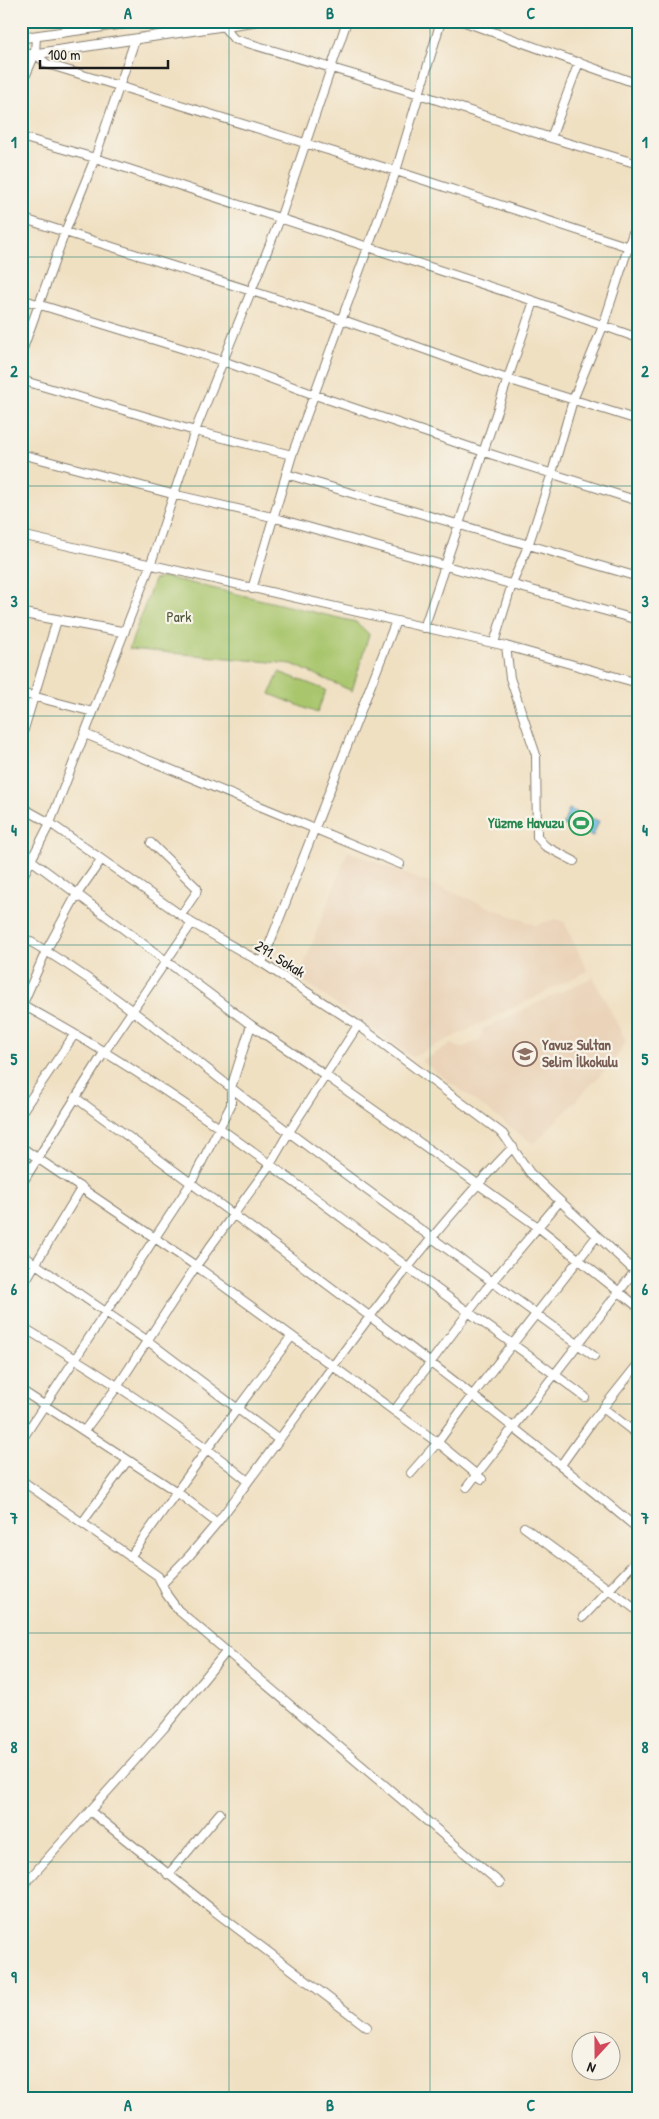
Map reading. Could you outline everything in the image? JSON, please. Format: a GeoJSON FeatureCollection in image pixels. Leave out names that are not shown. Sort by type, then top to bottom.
{"type":"FeatureCollection","features":[{"type":"Feature","properties":{"kind":"street"},"geometry":{"type":"LineString","coordinates":[[21,38],[143,21]]}},
{"type":"Feature","properties":{"kind":"street"},"geometry":{"type":"LineString","coordinates":[[21,56],[256,21]]}},
{"type":"Feature","properties":{"kind":"street"},"geometry":{"type":"LineString","coordinates":[[21,880],[50,823],[150,566],[172,494],[195,431],[280,219],[347,21]]}},
{"type":"Feature","properties":{"kind":"street"},"geometry":{"type":"LineString","coordinates":[[252,589],[292,455],[396,171],[441,21]]}},
{"type":"Feature","properties":{"kind":"street"},"geometry":{"type":"LineString","coordinates":[[462,21],[638,84]]}},
{"type":"Feature","properties":{"kind":"street"},"geometry":{"type":"LineString","coordinates":[[223,26],[234,39],[419,94],[551,138],[638,164]]}},
{"type":"Feature","properties":{"kind":"street"},"geometry":{"type":"LineString","coordinates":[[21,86],[35,54],[36,36]]}},
{"type":"Feature","properties":{"kind":"street"},"geometry":{"type":"LineString","coordinates":[[21,354],[65,232],[95,158],[121,86],[135,40]]}},
{"type":"Feature","properties":{"kind":"street"},"geometry":{"type":"LineString","coordinates":[[35,54],[47,64],[396,171],[638,250]]}},
{"type":"Feature","properties":{"kind":"street"},"geometry":{"type":"LineString","coordinates":[[551,138],[579,62]]}},
{"type":"Feature","properties":{"kind":"street"},"geometry":{"type":"LineString","coordinates":[[21,137],[95,158],[534,301],[638,338]]}},
{"type":"Feature","properties":{"kind":"street"},"geometry":{"type":"LineString","coordinates":[[494,643],[512,584],[528,546],[552,473],[573,400],[603,326],[638,217]]}},
{"type":"Feature","properties":{"kind":"street"},"geometry":{"type":"LineString","coordinates":[[21,218],[343,320],[507,379],[638,420]]}},
{"type":"Feature","properties":{"kind":"street"},"geometry":{"type":"LineString","coordinates":[[21,299],[223,361],[315,395],[638,501]]}},
{"type":"Feature","properties":{"kind":"street"},"geometry":{"type":"LineString","coordinates":[[424,628],[534,301]]}},
{"type":"Feature","properties":{"kind":"street"},"geometry":{"type":"LineString","coordinates":[[21,380],[195,431],[292,455]]}},
{"type":"Feature","properties":{"kind":"street"},"geometry":{"type":"LineString","coordinates":[[21,454],[172,494],[272,517],[638,620]]}},
{"type":"Feature","properties":{"kind":"street"},"geometry":{"type":"LineString","coordinates":[[286,474],[638,577]]}},
{"type":"Feature","properties":{"kind":"street"},"geometry":{"type":"LineString","coordinates":[[21,535],[150,566],[494,643],[638,683]]}},
{"type":"Feature","properties":{"kind":"street"},"geometry":{"type":"LineString","coordinates":[[21,613],[124,632]]}},
{"type":"Feature","properties":{"kind":"street"},"geometry":{"type":"LineString","coordinates":[[21,739],[57,620]]}},
{"type":"Feature","properties":{"kind":"street"},"geometry":{"type":"LineString","coordinates":[[262,963],[396,621]]}},
{"type":"Feature","properties":{"kind":"street"},"geometry":{"type":"LineString","coordinates":[[506,646],[510,678],[536,755],[537,837],[544,846],[574,861]]}},
{"type":"Feature","properties":{"kind":"street"},"geometry":{"type":"LineString","coordinates":[[21,692],[94,712]]}},
{"type":"Feature","properties":{"kind":"street"},"geometry":{"type":"LineString","coordinates":[[85,734],[400,864]]}},
{"type":"Feature","properties":{"kind":"street","name":"291. Sokak"},"geometry":{"type":"LineString","coordinates":[[21,807],[50,823],[181,915],[262,963],[358,1025],[503,1134],[530,1173],[636,1273]]}},
{"type":"Feature","properties":{"kind":"street"},"geometry":{"type":"LineString","coordinates":[[151,843],[197,888],[196,893],[181,915]]}},
{"type":"Feature","properties":{"kind":"street"},"geometry":{"type":"LineString","coordinates":[[21,855],[31,860],[251,1025],[325,1075],[538,1227],[638,1307]]}},
{"type":"Feature","properties":{"kind":"street"},"geometry":{"type":"LineString","coordinates":[[101,860],[77,894],[46,951],[22,1006],[105,1051],[271,1164],[407,1267],[585,1397]]}},
{"type":"Feature","properties":{"kind":"street"},"geometry":{"type":"LineString","coordinates":[[21,1185],[105,1051],[192,922]]}},
{"type":"Feature","properties":{"kind":"street"},"geometry":{"type":"LineString","coordinates":[[21,936],[133,1010],[289,1132],[594,1356]]}},
{"type":"Feature","properties":{"kind":"street"},"geometry":{"type":"LineString","coordinates":[[21,1441],[191,1183],[231,1105],[231,1088],[251,1025]]}},
{"type":"Feature","properties":{"kind":"street"},"geometry":{"type":"LineString","coordinates":[[84,1431],[117,1387],[196,1266],[271,1164],[289,1132],[358,1025]]}},
{"type":"Feature","properties":{"kind":"street"},"geometry":{"type":"LineString","coordinates":[[21,1113],[74,1035]]}},
{"type":"Feature","properties":{"kind":"street"},"geometry":{"type":"LineString","coordinates":[[76,1098],[431,1362],[638,1529]]}},
{"type":"Feature","properties":{"kind":"street"},"geometry":{"type":"LineString","coordinates":[[21,1147],[196,1266],[291,1337],[438,1442],[480,1477]]}},
{"type":"Feature","properties":{"kind":"street"},"geometry":{"type":"LineString","coordinates":[[162,1584],[217,1523],[369,1315],[407,1267],[477,1184],[513,1147]]}},
{"type":"Feature","properties":{"kind":"street"},"geometry":{"type":"LineString","coordinates":[[21,1288],[82,1187]]}},
{"type":"Feature","properties":{"kind":"street"},"geometry":{"type":"LineString","coordinates":[[394,1411],[492,1282],[560,1201]]}},
{"type":"Feature","properties":{"kind":"street"},"geometry":{"type":"LineString","coordinates":[[411,1473],[438,1442],[597,1236]]}},
{"type":"Feature","properties":{"kind":"street"},"geometry":{"type":"LineString","coordinates":[[21,1254],[148,1341],[238,1407],[279,1440]]}},
{"type":"Feature","properties":{"kind":"street"},"geometry":{"type":"LineString","coordinates":[[467,1487],[480,1477],[513,1427],[618,1292],[636,1273]]}},
{"type":"Feature","properties":{"kind":"street"},"geometry":{"type":"LineString","coordinates":[[21,1326],[76,1359],[208,1448],[248,1481]]}},
{"type":"Feature","properties":{"kind":"street"},"geometry":{"type":"LineString","coordinates":[[130,1557],[291,1337]]}},
{"type":"Feature","properties":{"kind":"street"},"geometry":{"type":"LineString","coordinates":[[561,1465],[638,1364]]}},
{"type":"Feature","properties":{"kind":"street"},"geometry":{"type":"LineString","coordinates":[[21,1390],[177,1492],[217,1523]]}},
{"type":"Feature","properties":{"kind":"street"},"geometry":{"type":"LineString","coordinates":[[603,1408],[638,1435]]}},
{"type":"Feature","properties":{"kind":"street"},"geometry":{"type":"LineString","coordinates":[[82,1523],[128,1460]]}},
{"type":"Feature","properties":{"kind":"street"},"geometry":{"type":"LineString","coordinates":[[21,1480],[158,1576],[178,1610],[500,1883]]}},
{"type":"Feature","properties":{"kind":"street"},"geometry":{"type":"LineString","coordinates":[[524,1527],[638,1611]]}},
{"type":"Feature","properties":{"kind":"street"},"geometry":{"type":"LineString","coordinates":[[583,1617],[638,1559]]}},
{"type":"Feature","properties":{"kind":"street"},"geometry":{"type":"LineString","coordinates":[[21,1888],[164,1728],[226,1652]]}},
{"type":"Feature","properties":{"kind":"street"},"geometry":{"type":"LineString","coordinates":[[90,1811],[168,1875],[367,2027]]}},
{"type":"Feature","properties":{"kind":"street"},"geometry":{"type":"LineString","coordinates":[[168,1875],[220,1813]]}},
{"type":"Feature","properties":{"kind":"shaded area"},"geometry":{"type":"Polygon","coordinates":[[[348,851],[535,925],[556,919],[564,922],[588,971],[412,1057],[299,978],[348,851]]]}},
{"type":"Feature","properties":{"kind":"shaded area","name":"Yavuz Sultan Selim İlkokulu"},"geometry":{"type":"Polygon","coordinates":[[[593,977],[626,1041],[614,1061],[537,1141],[532,1143],[421,1061],[451,1044],[461,1048],[480,1040],[483,1029],[593,977]]]}},
{"type":"Feature","properties":{"kind":"green space","name":"Park"},"geometry":{"type":"Polygon","coordinates":[[[165,577],[356,622],[369,634],[352,691],[292,664],[129,649],[154,580],[165,577]]]}},
{"type":"Feature","properties":{"kind":"green space"},"geometry":{"type":"Polygon","coordinates":[[[279,672],[326,690],[317,713],[270,694],[279,672]]]}},
{"type":"Feature","properties":{"kind":"water","name":"Yüzme Havuzu"},"geometry":{"type":"Polygon","coordinates":[[[569,809],[599,821],[593,836],[563,825],[569,809]]]}},
{"type":"Feature","properties":{"kind":"place","name":"Yüzme Havuzu"},"geometry":{"type":"Point","coordinates":[581,823]}},
{"type":"Feature","properties":{"kind":"place","name":"Yavuz Sultan Selim İlkokulu"},"geometry":{"type":"Point","coordinates":[525,1054]}}]}
